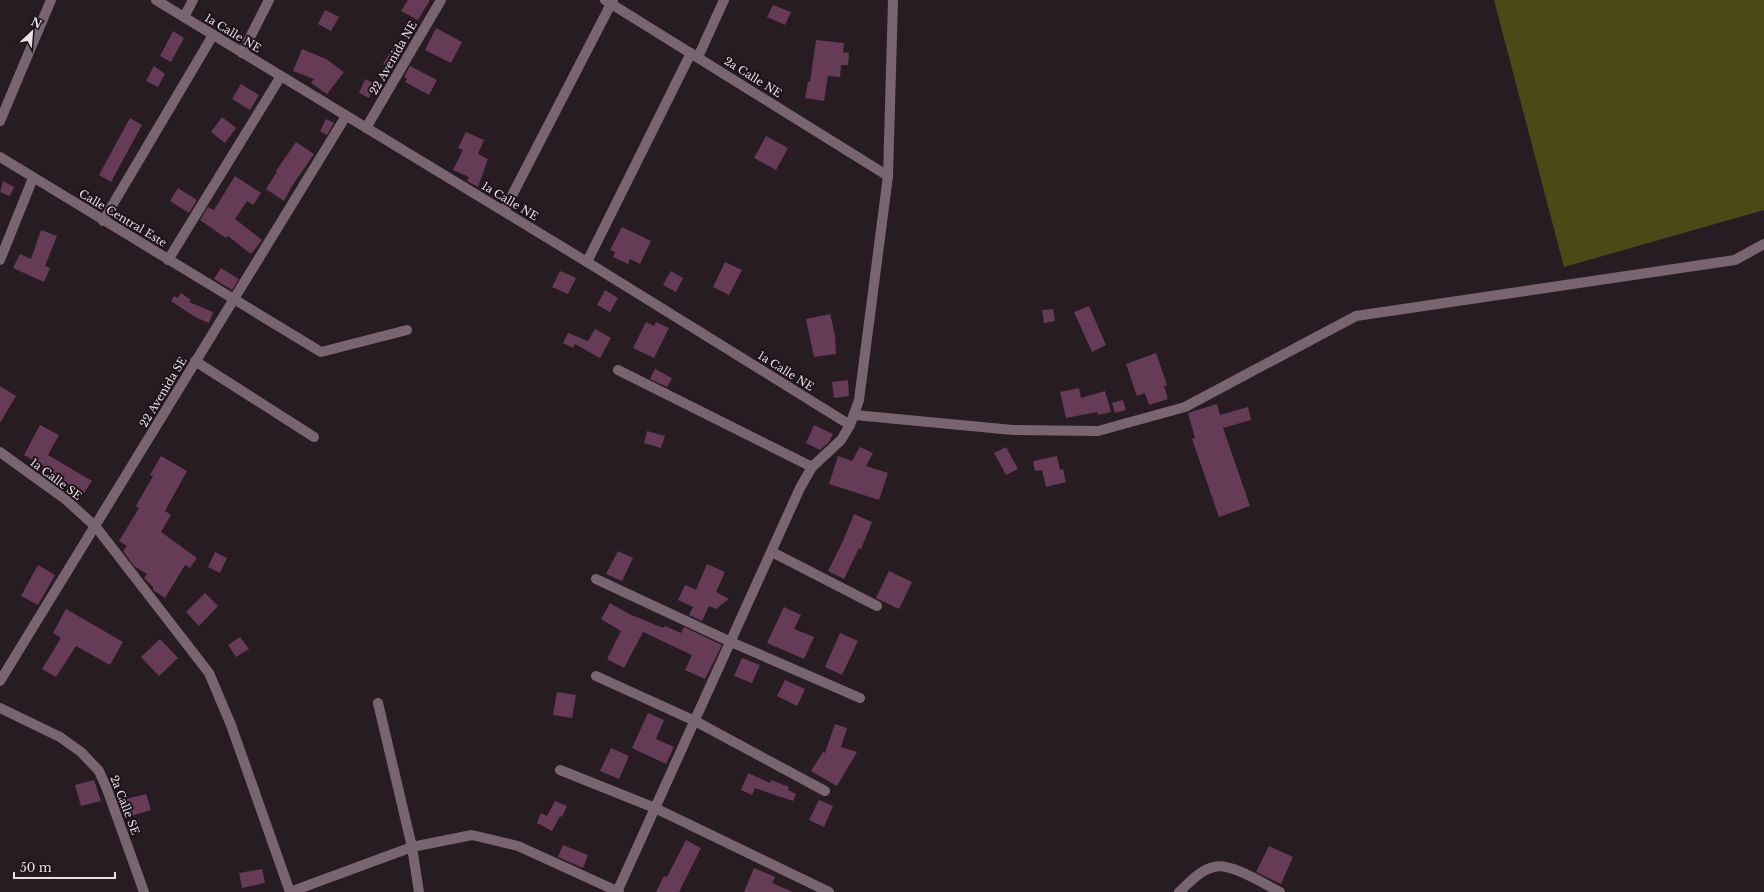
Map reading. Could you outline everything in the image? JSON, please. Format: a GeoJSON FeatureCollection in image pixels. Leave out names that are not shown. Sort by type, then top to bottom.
{"type":"FeatureCollection","features":[{"type":"Feature","properties":{"kind":"street"},"geometry":{"type":"LineString","coordinates":[[0,121],[51,0]]}},
{"type":"Feature","properties":{"kind":"street","name":"1a Calle NE"},"geometry":{"type":"LineString","coordinates":[[156,0],[504,211],[850,426]]}},
{"type":"Feature","properties":{"kind":"street"},"geometry":{"type":"LineString","coordinates":[[184,17],[193,0]]}},
{"type":"Feature","properties":{"kind":"street"},"geometry":{"type":"LineString","coordinates":[[242,52],[269,0]]}},
{"type":"Feature","properties":{"kind":"street","name":"22 Avenida NE"},"geometry":{"type":"LineString","coordinates":[[366,128],[441,0]]}},
{"type":"Feature","properties":{"kind":"street"},"geometry":{"type":"LineString","coordinates":[[587,262],[724,0]]}},
{"type":"Feature","properties":{"kind":"street"},"geometry":{"type":"LineString","coordinates":[[290,892],[412,847],[472,835],[518,846],[618,892],[800,488],[812,467],[841,440],[855,415],[863,373],[888,176],[892,0]]}},
{"type":"Feature","properties":{"kind":"street"},"geometry":{"type":"LineString","coordinates":[[504,211],[610,1]]}},
{"type":"Feature","properties":{"kind":"street","name":"2a Calle NE"},"geometry":{"type":"LineString","coordinates":[[610,1],[888,176]]}},
{"type":"Feature","properties":{"kind":"street"},"geometry":{"type":"LineString","coordinates":[[103,221],[213,35]]}},
{"type":"Feature","properties":{"kind":"street"},"geometry":{"type":"LineString","coordinates":[[168,260],[281,76]]}},
{"type":"Feature","properties":{"kind":"street","name":"22 Avenida SE"},"geometry":{"type":"LineString","coordinates":[[0,681],[96,527],[195,361],[346,116]]}},
{"type":"Feature","properties":{"kind":"street","name":"Calle Central Este"},"geometry":{"type":"LineString","coordinates":[[0,157],[103,221],[321,352],[407,330]]}},
{"type":"Feature","properties":{"kind":"street"},"geometry":{"type":"LineString","coordinates":[[0,260],[34,178]]}},
{"type":"Feature","properties":{"kind":"street"},"geometry":{"type":"LineString","coordinates":[[855,415],[1013,430],[1098,431],[1185,407],[1356,316],[1735,260],[1764,244]]}},
{"type":"Feature","properties":{"kind":"street"},"geometry":{"type":"LineString","coordinates":[[195,361],[314,437]]}},
{"type":"Feature","properties":{"kind":"street"},"geometry":{"type":"LineString","coordinates":[[618,370],[812,467]]}},
{"type":"Feature","properties":{"kind":"street","name":"1a Calle SE"},"geometry":{"type":"LineString","coordinates":[[0,452],[65,499],[96,527],[209,674],[231,725],[290,892]]}},
{"type":"Feature","properties":{"kind":"street"},"geometry":{"type":"LineString","coordinates":[[772,552],[877,606]]}},
{"type":"Feature","properties":{"kind":"street"},"geometry":{"type":"LineString","coordinates":[[596,579],[731,642],[860,698]]}},
{"type":"Feature","properties":{"kind":"street"},"geometry":{"type":"LineString","coordinates":[[596,676],[695,721],[825,791]]}},
{"type":"Feature","properties":{"kind":"street"},"geometry":{"type":"LineString","coordinates":[[378,703],[412,847],[419,892]]}},
{"type":"Feature","properties":{"kind":"street","name":"2a Calle SE"},"geometry":{"type":"LineString","coordinates":[[0,708],[60,737],[82,752],[99,771],[107,789],[144,892]]}},
{"type":"Feature","properties":{"kind":"street"},"geometry":{"type":"LineString","coordinates":[[560,770],[655,808],[828,892]]}},
{"type":"Feature","properties":{"kind":"street"},"geometry":{"type":"LineString","coordinates":[[1179,892],[1196,876],[1214,866],[1228,866],[1280,892]]}},
{"type":"Feature","properties":{"kind":"shaded area"},"geometry":{"type":"Polygon","coordinates":[[[1494,0],[1764,0],[1764,210],[1564,267],[1494,0]]]}},
{"type":"Feature","properties":{"kind":"building"},"geometry":{"type":"Polygon","coordinates":[[[408,0],[430,0],[418,20],[401,11],[408,0]]]}},
{"type":"Feature","properties":{"kind":"building"},"geometry":{"type":"Polygon","coordinates":[[[773,5],[791,12],[785,25],[767,17],[773,5]]]}},
{"type":"Feature","properties":{"kind":"building"},"geometry":{"type":"Polygon","coordinates":[[[325,10],[339,17],[331,31],[318,24],[325,10]]]}},
{"type":"Feature","properties":{"kind":"building"},"geometry":{"type":"Polygon","coordinates":[[[436,28],[462,42],[451,63],[425,50],[436,28]]]}},
{"type":"Feature","properties":{"kind":"building"},"geometry":{"type":"Polygon","coordinates":[[[173,31],[184,38],[171,62],[160,56],[173,31]]]}},
{"type":"Feature","properties":{"kind":"building"},"geometry":{"type":"Polygon","coordinates":[[[816,40],[844,43],[843,52],[849,53],[848,65],[841,65],[840,77],[828,76],[824,101],[805,98],[808,82],[810,82],[816,40]]]}},
{"type":"Feature","properties":{"kind":"building"},"geometry":{"type":"Polygon","coordinates":[[[396,43],[405,48],[392,70],[383,64],[396,43]]]}},
{"type":"Feature","properties":{"kind":"building"},"geometry":{"type":"Polygon","coordinates":[[[302,49],[326,59],[344,72],[327,94],[311,83],[314,79],[293,71],[302,49]]]}},
{"type":"Feature","properties":{"kind":"building"},"geometry":{"type":"Polygon","coordinates":[[[154,66],[165,74],[158,87],[146,81],[154,66]]]}},
{"type":"Feature","properties":{"kind":"building"},"geometry":{"type":"Polygon","coordinates":[[[410,66],[437,80],[429,95],[405,82],[407,79],[404,77],[410,66]]]}},
{"type":"Feature","properties":{"kind":"building"},"geometry":{"type":"Polygon","coordinates":[[[365,79],[375,84],[369,98],[359,93],[365,79]]]}},
{"type":"Feature","properties":{"kind":"building"},"geometry":{"type":"Polygon","coordinates":[[[241,84],[259,95],[250,110],[232,99],[241,84]]]}},
{"type":"Feature","properties":{"kind":"building"},"geometry":{"type":"Polygon","coordinates":[[[222,117],[236,128],[225,143],[211,132],[222,117]]]}},
{"type":"Feature","properties":{"kind":"building"},"geometry":{"type":"Polygon","coordinates":[[[130,118],[142,125],[111,182],[99,175],[130,118]]]}},
{"type":"Feature","properties":{"kind":"building"},"geometry":{"type":"Polygon","coordinates":[[[326,119],[334,123],[327,135],[320,131],[326,119]]]}},
{"type":"Feature","properties":{"kind":"building"},"geometry":{"type":"Polygon","coordinates":[[[466,132],[484,140],[478,154],[488,159],[478,187],[467,181],[469,177],[453,170],[463,150],[458,148],[466,132]]]}},
{"type":"Feature","properties":{"kind":"building"},"geometry":{"type":"Polygon","coordinates":[[[766,136],[788,148],[776,170],[754,158],[766,136]]]}},
{"type":"Feature","properties":{"kind":"building"},"geometry":{"type":"Polygon","coordinates":[[[296,142],[314,154],[292,186],[284,201],[266,189],[277,172],[276,171],[296,142]]]}},
{"type":"Feature","properties":{"kind":"building"},"geometry":{"type":"Polygon","coordinates":[[[235,176],[261,193],[253,205],[247,201],[235,219],[262,240],[251,254],[228,236],[226,238],[200,220],[208,207],[214,210],[235,176]]]}},
{"type":"Feature","properties":{"kind":"building"},"geometry":{"type":"Polygon","coordinates":[[[3,181],[14,187],[10,196],[0,192],[3,181]]]}},
{"type":"Feature","properties":{"kind":"building"},"geometry":{"type":"Polygon","coordinates":[[[178,188],[197,200],[189,213],[170,201],[178,188]]]}},
{"type":"Feature","properties":{"kind":"building"},"geometry":{"type":"Polygon","coordinates":[[[622,227],[651,241],[640,264],[630,259],[628,264],[613,257],[615,252],[610,250],[622,227]]]}},
{"type":"Feature","properties":{"kind":"building"},"geometry":{"type":"Polygon","coordinates":[[[41,230],[57,236],[45,266],[50,268],[44,282],[13,268],[20,254],[31,259],[41,230]]]}},
{"type":"Feature","properties":{"kind":"building"},"geometry":{"type":"Polygon","coordinates":[[[725,262],[742,270],[729,295],[713,287],[725,262]]]}},
{"type":"Feature","properties":{"kind":"building"},"geometry":{"type":"Polygon","coordinates":[[[221,268],[239,279],[232,290],[214,279],[221,268]]]}},
{"type":"Feature","properties":{"kind":"building"},"geometry":{"type":"Polygon","coordinates":[[[560,271],[576,278],[568,294],[552,287],[560,271]]]}},
{"type":"Feature","properties":{"kind":"building"},"geometry":{"type":"Polygon","coordinates":[[[671,271],[683,278],[676,292],[663,285],[671,271]]]}},
{"type":"Feature","properties":{"kind":"building"},"geometry":{"type":"Polygon","coordinates":[[[605,290],[618,298],[610,312],[597,305],[605,290]]]}},
{"type":"Feature","properties":{"kind":"building"},"geometry":{"type":"Polygon","coordinates":[[[181,293],[191,300],[189,302],[213,312],[209,323],[195,317],[171,301],[174,296],[178,298],[181,293]]]}},
{"type":"Feature","properties":{"kind":"building"},"geometry":{"type":"Polygon","coordinates":[[[1089,306],[1106,345],[1092,352],[1074,312],[1089,306]]]}},
{"type":"Feature","properties":{"kind":"building"},"geometry":{"type":"Polygon","coordinates":[[[1053,309],[1055,321],[1044,323],[1042,310],[1053,309]]]}},
{"type":"Feature","properties":{"kind":"building"},"geometry":{"type":"Polygon","coordinates":[[[830,314],[835,335],[836,354],[814,357],[806,319],[830,314]]]}},
{"type":"Feature","properties":{"kind":"building"},"geometry":{"type":"Polygon","coordinates":[[[646,322],[654,326],[656,322],[669,328],[654,358],[633,348],[646,322]]]}},
{"type":"Feature","properties":{"kind":"building"},"geometry":{"type":"Polygon","coordinates":[[[595,329],[611,338],[600,358],[575,344],[573,348],[563,343],[568,333],[588,341],[595,329]]]}},
{"type":"Feature","properties":{"kind":"building"},"geometry":{"type":"Polygon","coordinates":[[[1156,353],[1167,385],[1164,386],[1168,399],[1149,405],[1145,393],[1137,396],[1126,364],[1156,353]]]}},
{"type":"Feature","properties":{"kind":"building"},"geometry":{"type":"Polygon","coordinates":[[[655,369],[672,378],[667,387],[650,379],[655,369]]]}},
{"type":"Feature","properties":{"kind":"building"},"geometry":{"type":"Polygon","coordinates":[[[848,380],[849,396],[834,398],[832,382],[848,380]]]}},
{"type":"Feature","properties":{"kind":"building"},"geometry":{"type":"Polygon","coordinates":[[[0,386],[16,396],[0,423],[0,386]]]}},
{"type":"Feature","properties":{"kind":"building"},"geometry":{"type":"Polygon","coordinates":[[[1079,388],[1081,398],[1105,391],[1111,412],[1098,415],[1097,412],[1066,418],[1060,392],[1079,388]]]}},
{"type":"Feature","properties":{"kind":"building"},"geometry":{"type":"Polygon","coordinates":[[[1123,400],[1126,410],[1115,413],[1112,403],[1123,400]]]}},
{"type":"Feature","properties":{"kind":"building"},"geometry":{"type":"Polygon","coordinates":[[[1217,404],[1220,415],[1248,407],[1251,420],[1223,428],[1250,506],[1219,517],[1192,439],[1195,438],[1188,413],[1217,404]]]}},
{"type":"Feature","properties":{"kind":"building"},"geometry":{"type":"Polygon","coordinates":[[[40,425],[59,435],[48,455],[92,481],[84,493],[42,468],[44,466],[24,455],[40,425]]]}},
{"type":"Feature","properties":{"kind":"building"},"geometry":{"type":"Polygon","coordinates":[[[814,425],[833,434],[829,442],[820,450],[806,443],[814,425]]]}},
{"type":"Feature","properties":{"kind":"building"},"geometry":{"type":"Polygon","coordinates":[[[647,431],[665,436],[661,448],[644,443],[647,431]]]}},
{"type":"Feature","properties":{"kind":"building"},"geometry":{"type":"Polygon","coordinates":[[[860,447],[873,453],[866,466],[888,473],[879,500],[829,484],[838,456],[852,461],[860,447]]]}},
{"type":"Feature","properties":{"kind":"building"},"geometry":{"type":"Polygon","coordinates":[[[1006,447],[1018,469],[1006,475],[994,453],[1006,447]]]}},
{"type":"Feature","properties":{"kind":"building"},"geometry":{"type":"Polygon","coordinates":[[[161,456],[187,471],[165,511],[171,515],[161,532],[197,558],[190,568],[185,565],[165,598],[153,590],[153,587],[144,578],[147,574],[134,566],[123,551],[127,546],[119,541],[139,508],[136,506],[153,476],[150,475],[161,456]]]}},
{"type":"Feature","properties":{"kind":"building"},"geometry":{"type":"Polygon","coordinates":[[[1057,456],[1060,470],[1063,469],[1066,482],[1046,487],[1042,470],[1035,471],[1033,461],[1057,456]]]}},
{"type":"Feature","properties":{"kind":"building"},"geometry":{"type":"Polygon","coordinates":[[[854,514],[872,522],[861,549],[859,548],[844,579],[828,571],[854,514]]]}},
{"type":"Feature","properties":{"kind":"building"},"geometry":{"type":"Polygon","coordinates":[[[618,551],[633,558],[622,581],[606,574],[618,551]]]}},
{"type":"Feature","properties":{"kind":"building"},"geometry":{"type":"Polygon","coordinates":[[[215,552],[227,558],[220,573],[208,567],[215,552]]]}},
{"type":"Feature","properties":{"kind":"building"},"geometry":{"type":"Polygon","coordinates":[[[707,564],[725,572],[716,592],[729,599],[716,609],[709,606],[702,621],[689,615],[693,607],[678,600],[685,585],[696,590],[707,564]]]}},
{"type":"Feature","properties":{"kind":"building"},"geometry":{"type":"Polygon","coordinates":[[[38,565],[55,575],[38,605],[21,596],[38,565]]]}},
{"type":"Feature","properties":{"kind":"building"},"geometry":{"type":"Polygon","coordinates":[[[889,571],[912,582],[899,609],[876,598],[889,571]]]}},
{"type":"Feature","properties":{"kind":"building"},"geometry":{"type":"Polygon","coordinates":[[[205,593],[218,606],[199,626],[186,612],[205,593]]]}},
{"type":"Feature","properties":{"kind":"building"},"geometry":{"type":"Polygon","coordinates":[[[610,603],[629,614],[663,628],[665,626],[681,633],[684,627],[722,645],[705,679],[685,670],[692,655],[643,632],[624,668],[607,659],[621,631],[601,619],[610,603]]]}},
{"type":"Feature","properties":{"kind":"building"},"geometry":{"type":"Polygon","coordinates":[[[784,607],[801,615],[794,629],[814,637],[804,659],[767,643],[784,607]]]}},
{"type":"Feature","properties":{"kind":"building"},"geometry":{"type":"Polygon","coordinates":[[[66,609],[123,642],[110,665],[76,646],[56,677],[42,669],[61,638],[53,633],[66,609]]]}},
{"type":"Feature","properties":{"kind":"building"},"geometry":{"type":"Polygon","coordinates":[[[840,633],[858,641],[842,675],[825,667],[840,633]]]}},
{"type":"Feature","properties":{"kind":"building"},"geometry":{"type":"Polygon","coordinates":[[[240,637],[249,649],[236,657],[228,645],[240,637]]]}},
{"type":"Feature","properties":{"kind":"building"},"geometry":{"type":"Polygon","coordinates":[[[160,639],[178,658],[159,676],[141,657],[160,639]]]}},
{"type":"Feature","properties":{"kind":"building"},"geometry":{"type":"Polygon","coordinates":[[[742,658],[760,665],[752,683],[734,676],[742,658]]]}},
{"type":"Feature","properties":{"kind":"building"},"geometry":{"type":"Polygon","coordinates":[[[785,680],[805,689],[797,706],[777,696],[785,680]]]}},
{"type":"Feature","properties":{"kind":"building"},"geometry":{"type":"Polygon","coordinates":[[[557,692],[576,695],[572,718],[553,715],[557,692]]]}},
{"type":"Feature","properties":{"kind":"building"},"geometry":{"type":"Polygon","coordinates":[[[648,713],[664,720],[656,739],[674,747],[666,764],[632,748],[648,713]]]}},
{"type":"Feature","properties":{"kind":"building"},"geometry":{"type":"Polygon","coordinates":[[[835,724],[847,728],[841,747],[857,752],[837,786],[811,771],[823,752],[825,753],[835,724]]]}},
{"type":"Feature","properties":{"kind":"building"},"geometry":{"type":"Polygon","coordinates":[[[611,748],[629,756],[619,779],[600,771],[611,748]]]}},
{"type":"Feature","properties":{"kind":"building"},"geometry":{"type":"Polygon","coordinates":[[[748,773],[770,783],[771,780],[789,787],[788,790],[796,794],[793,801],[755,788],[752,795],[741,790],[748,773]]]}},
{"type":"Feature","properties":{"kind":"building"},"geometry":{"type":"Polygon","coordinates":[[[94,780],[101,801],[81,806],[75,785],[94,780]]]}},
{"type":"Feature","properties":{"kind":"building"},"geometry":{"type":"Polygon","coordinates":[[[146,794],[151,810],[131,816],[126,799],[146,794]]]}},
{"type":"Feature","properties":{"kind":"building"},"geometry":{"type":"Polygon","coordinates":[[[819,800],[833,806],[824,827],[809,820],[819,800]]]}},
{"type":"Feature","properties":{"kind":"building"},"geometry":{"type":"Polygon","coordinates":[[[555,801],[567,806],[562,817],[560,816],[552,831],[537,823],[541,813],[547,816],[555,801]]]}},
{"type":"Feature","properties":{"kind":"building"},"geometry":{"type":"Polygon","coordinates":[[[686,840],[701,848],[679,892],[656,892],[664,876],[667,877],[686,840]]]}},
{"type":"Feature","properties":{"kind":"building"},"geometry":{"type":"Polygon","coordinates":[[[563,845],[588,855],[583,868],[558,857],[563,845]]]}},
{"type":"Feature","properties":{"kind":"building"},"geometry":{"type":"Polygon","coordinates":[[[1269,846],[1293,857],[1281,884],[1256,872],[1269,846]]]}},
{"type":"Feature","properties":{"kind":"building"},"geometry":{"type":"Polygon","coordinates":[[[754,868],[775,877],[772,883],[793,892],[744,892],[754,868]]]}},
{"type":"Feature","properties":{"kind":"building"},"geometry":{"type":"Polygon","coordinates":[[[262,869],[265,883],[242,888],[239,873],[262,869]]]}}]}
